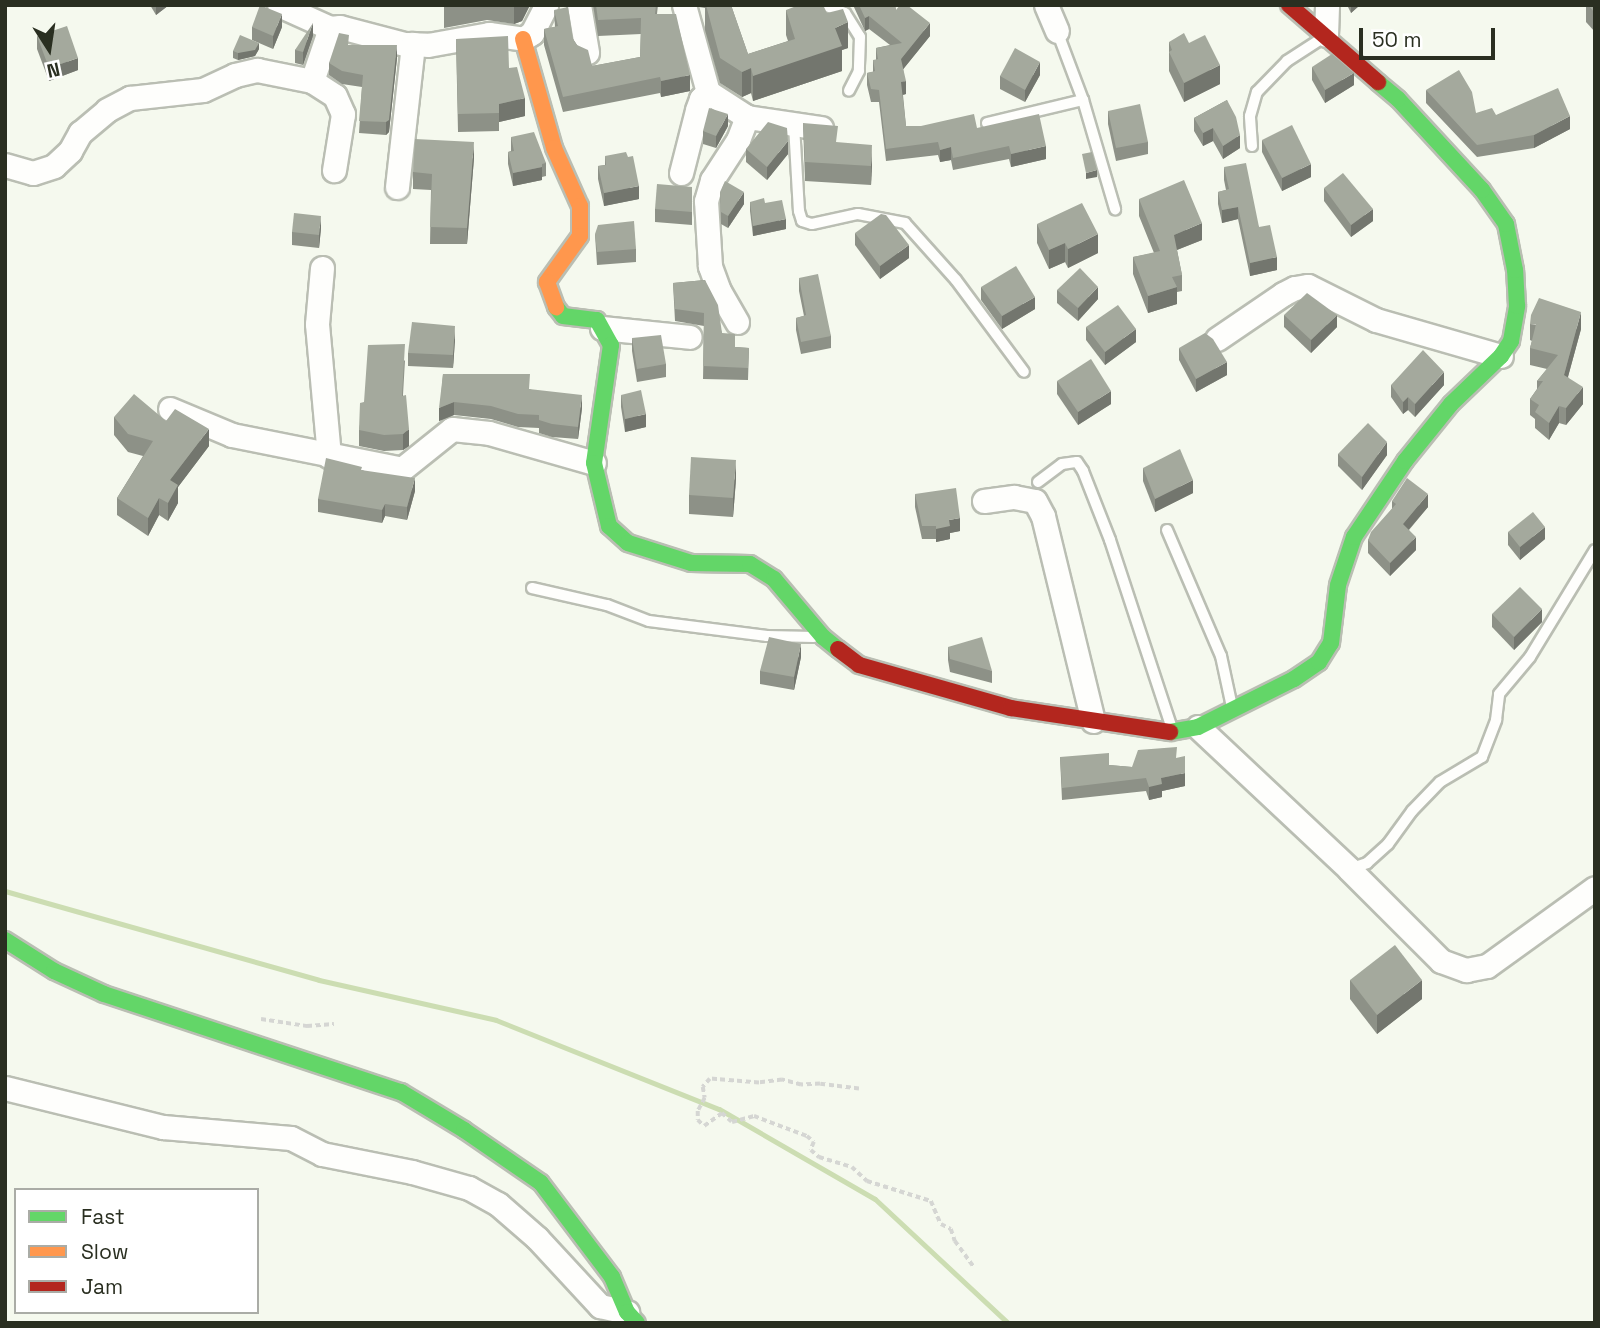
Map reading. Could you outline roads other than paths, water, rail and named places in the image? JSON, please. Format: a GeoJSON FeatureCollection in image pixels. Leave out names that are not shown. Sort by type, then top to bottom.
{"type":"FeatureCollection","features":[{"type":"Feature","properties":{"kind":"street"},"geometry":{"type":"LineString","coordinates":[[279,5],[330,28],[340,27],[413,44],[437,44],[489,34],[523,39],[532,33],[546,5]]}},
{"type":"Feature","properties":{"kind":"street"},"geometry":{"type":"LineString","coordinates":[[579,5],[587,52]]}},
{"type":"Feature","properties":{"kind":"street"},"geometry":{"type":"LineString","coordinates":[[684,5],[708,92],[747,117],[821,128]]}},
{"type":"Feature","properties":{"kind":"street"},"geometry":{"type":"LineString","coordinates":[[1046,5],[1057,31]]}},
{"type":"Feature","properties":{"kind":"street"},"geometry":{"type":"LineString","coordinates":[[523,39],[554,148],[576,195],[582,218],[580,236],[547,282],[552,302],[563,316],[597,320],[611,345],[594,463],[610,526],[628,543],[691,563],[716,561],[750,564],[774,579],[823,637],[859,665],[1011,708],[1173,732],[1198,727],[1319,662],[1331,643],[1338,585],[1354,537],[1405,461],[1451,404],[1502,356],[1511,341],[1517,306],[1516,270],[1506,224],[1482,190],[1398,99],[1289,5]]}},
{"type":"Feature","properties":{"kind":"street"},"geometry":{"type":"LineString","coordinates":[[1326,35],[1327,5]]}},
{"type":"Feature","properties":{"kind":"street"},"geometry":{"type":"LineString","coordinates":[[312,81],[330,28]]}},
{"type":"Feature","properties":{"kind":"street"},"geometry":{"type":"LineString","coordinates":[[397,187],[413,44]]}},
{"type":"Feature","properties":{"kind":"street"},"geometry":{"type":"LineString","coordinates":[[5,165],[33,173],[54,166],[70,151],[80,133],[107,110],[130,98],[203,90],[245,71],[277,72],[312,81],[327,89],[341,104],[342,125],[334,170]]}},
{"type":"Feature","properties":{"kind":"street"},"geometry":{"type":"LineString","coordinates":[[681,173],[697,110],[701,99],[708,92]]}},
{"type":"Feature","properties":{"kind":"street"},"geometry":{"type":"LineString","coordinates":[[737,322],[719,291],[710,265],[706,201],[712,180],[738,141],[747,117]]}},
{"type":"Feature","properties":{"kind":"street"},"geometry":{"type":"LineString","coordinates":[[322,268],[317,324],[329,456]]}},
{"type":"Feature","properties":{"kind":"street"},"geometry":{"type":"LineString","coordinates":[[1217,340],[1283,294],[1308,286],[1376,320],[1439,341],[1502,356]]}},
{"type":"Feature","properties":{"kind":"street"},"geometry":{"type":"LineString","coordinates":[[602,328],[690,337]]}},
{"type":"Feature","properties":{"kind":"street"},"geometry":{"type":"LineString","coordinates":[[170,409],[232,435],[402,469],[452,429],[489,433],[594,463]]}},
{"type":"Feature","properties":{"kind":"street"},"geometry":{"type":"LineString","coordinates":[[984,501],[1014,497],[1035,501],[1043,516],[1093,721]]}},
{"type":"Feature","properties":{"kind":"street"},"geometry":{"type":"LineString","coordinates":[[1198,727],[1349,869],[1441,961],[1465,970],[1487,966],[1595,888]]}},
{"type":"Feature","properties":{"kind":"street"},"geometry":{"type":"LineString","coordinates":[[5,940],[54,971],[104,994],[401,1092],[464,1130],[541,1183],[612,1277],[632,1317]]}},
{"type":"Feature","properties":{"kind":"street"},"geometry":{"type":"LineString","coordinates":[[5,1088],[163,1127],[291,1138],[322,1154],[412,1172],[469,1188],[498,1204],[537,1238],[600,1306],[632,1317]]}},
{"type":"Feature","properties":{"kind":"lane"},"geometry":{"type":"LineString","coordinates":[[824,5],[845,13],[860,37],[859,71],[849,91]]}},
{"type":"Feature","properties":{"kind":"lane"},"geometry":{"type":"LineString","coordinates":[[1057,31],[1083,100],[1115,209]]}},
{"type":"Feature","properties":{"kind":"lane"},"geometry":{"type":"LineString","coordinates":[[1252,146],[1250,116],[1257,92],[1287,61],[1326,35]]}},
{"type":"Feature","properties":{"kind":"lane"},"geometry":{"type":"LineString","coordinates":[[987,123],[1083,100]]}},
{"type":"Feature","properties":{"kind":"lane"},"geometry":{"type":"LineString","coordinates":[[794,125],[799,211],[802,221],[812,224],[870,214],[905,223],[956,281],[1024,372]]}},
{"type":"Feature","properties":{"kind":"lane"},"geometry":{"type":"LineString","coordinates":[[1038,482],[1062,464],[1077,462],[1083,471],[1114,552],[1173,732]]}},
{"type":"Feature","properties":{"kind":"lane"},"geometry":{"type":"LineString","coordinates":[[1167,530],[1221,656],[1233,709]]}},
{"type":"Feature","properties":{"kind":"lane"},"geometry":{"type":"LineString","coordinates":[[1349,869],[1367,863],[1388,844],[1412,811],[1440,782],[1482,757],[1496,720],[1499,694],[1531,657],[1595,550]]}},
{"type":"Feature","properties":{"kind":"lane"},"geometry":{"type":"LineString","coordinates":[[533,588],[607,605],[649,621],[767,636],[823,637]]}},
{"type":"Feature","properties":{"kind":"waterway"},"geometry":{"type":"LineString","coordinates":[[5,891],[319,980],[496,1020],[719,1109],[875,1199],[1008,1323]]}}]}
